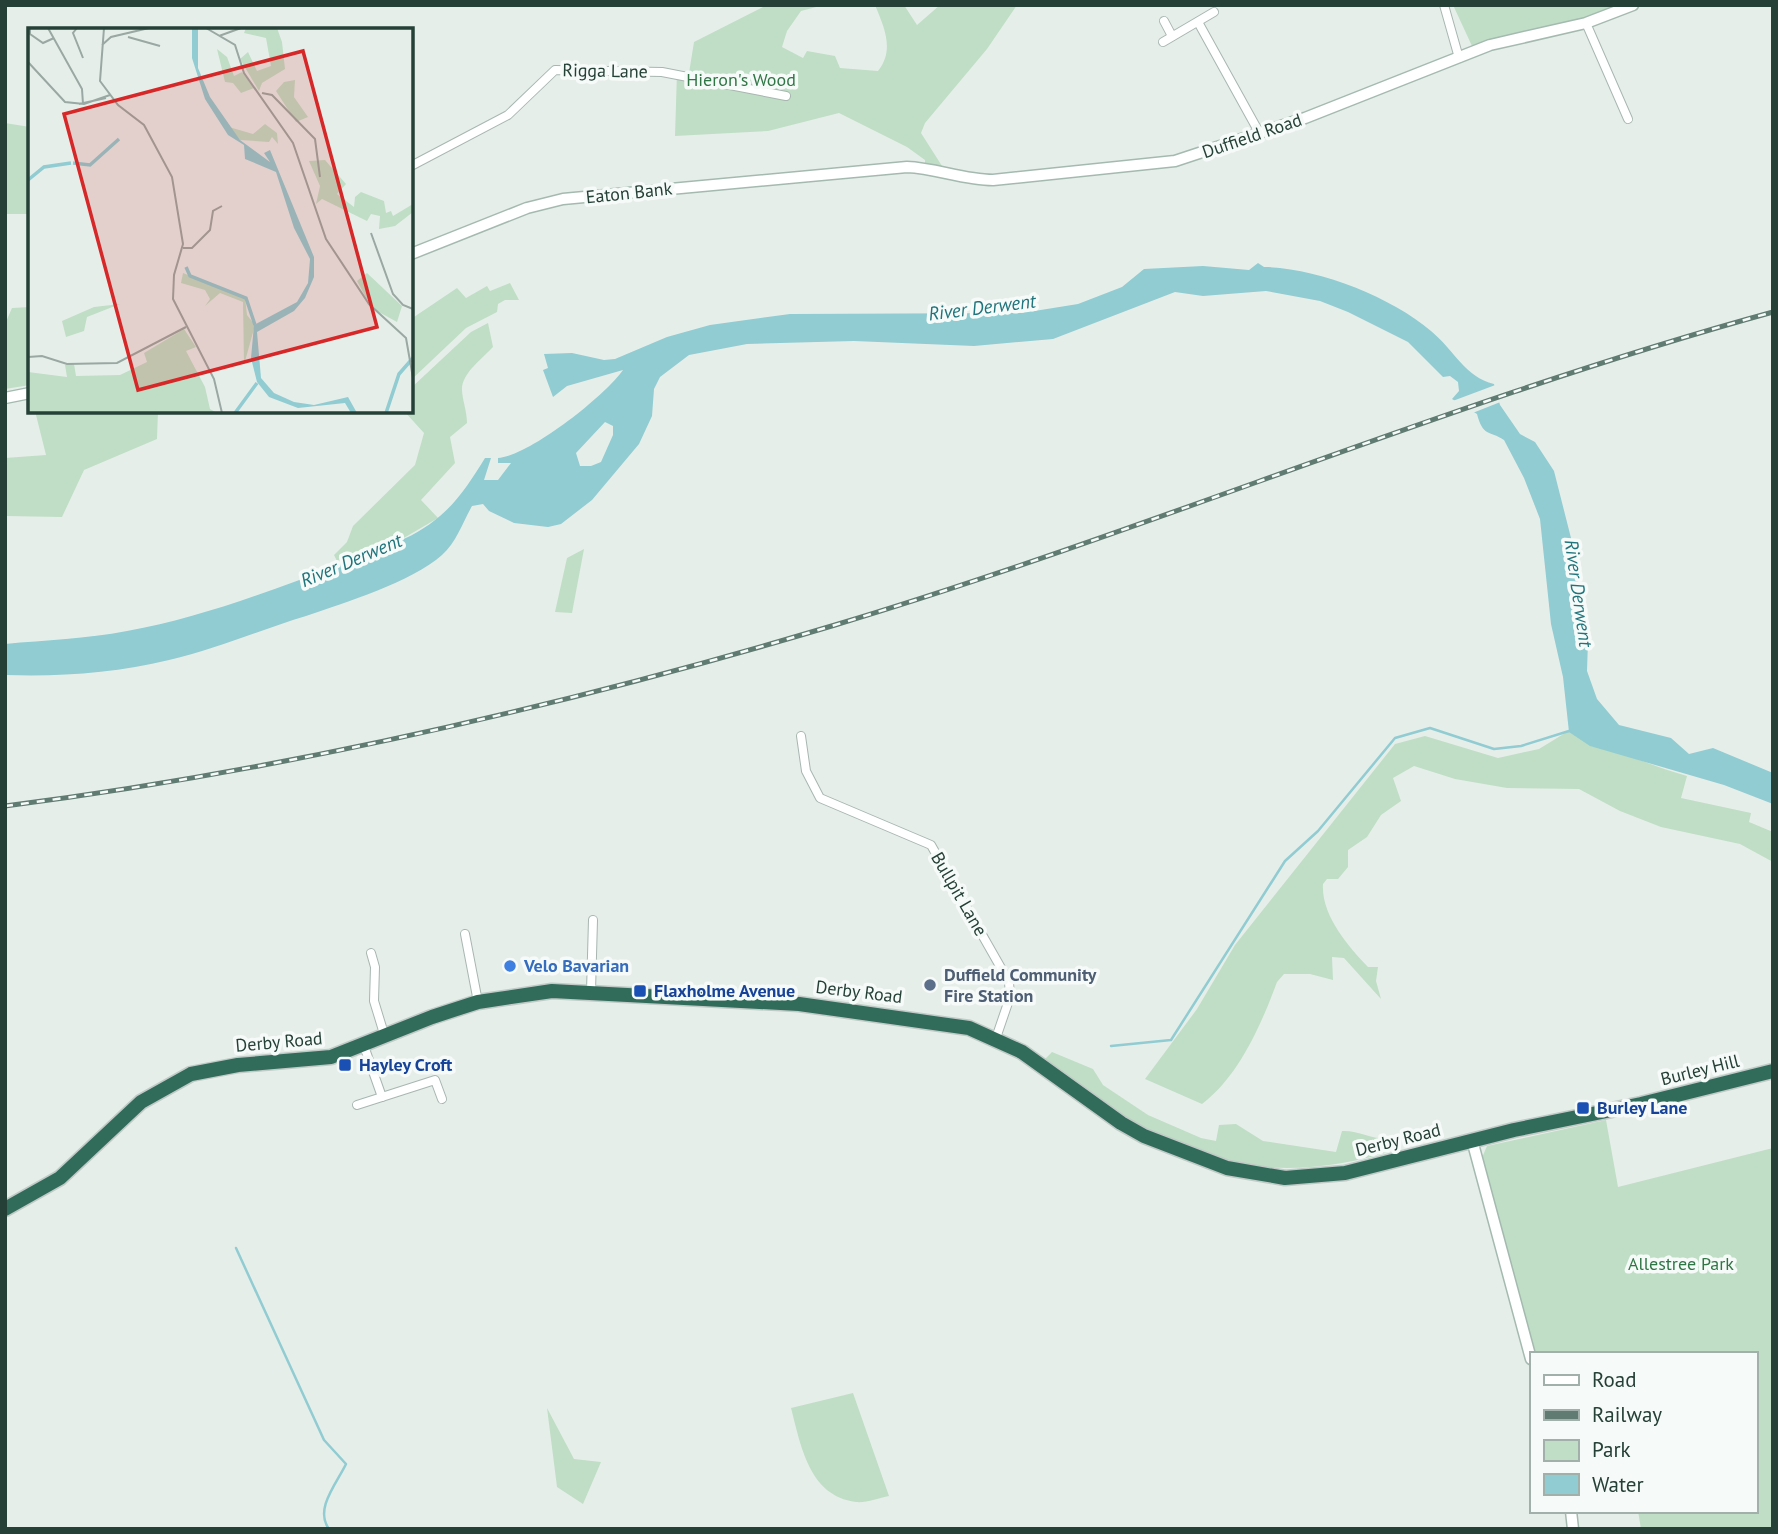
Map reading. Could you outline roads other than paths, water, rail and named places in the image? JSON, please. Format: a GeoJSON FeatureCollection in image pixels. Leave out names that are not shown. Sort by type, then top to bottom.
{"type":"FeatureCollection","features":[{"type":"Feature","properties":{"kind":"highway","name":"Derby Road"},"geometry":{"type":"LineString","coordinates":[[5,1209],[60,1178],[141,1102],[179,1079],[218,1067],[318,1059],[364,1046],[432,1017],[478,1002],[526,993],[591,991],[867,1011],[957,1025],[996,1038],[1032,1058],[1132,1130],[1194,1157],[1242,1172],[1285,1178],[1330,1175],[1472,1140]]}},
{"type":"Feature","properties":{"kind":"highway","name":"Burley Hill"},"geometry":{"type":"LineString","coordinates":[[1472,1140],[1641,1104],[1773,1071]]}},
{"type":"Feature","properties":{"kind":"street"},"geometry":{"type":"LineString","coordinates":[[1444,5],[1459,58]]}},
{"type":"Feature","properties":{"kind":"street","name":"Duffield Road"},"geometry":{"type":"LineString","coordinates":[[856,171],[919,167],[967,178],[993,180],[1168,162],[1260,134],[1514,39],[1586,23],[1633,5]]}},
{"type":"Feature","properties":{"kind":"street"},"geometry":{"type":"LineString","coordinates":[[1163,41],[1214,12]]}},
{"type":"Feature","properties":{"kind":"street"},"geometry":{"type":"LineString","coordinates":[[1164,21],[1172,36]]}},
{"type":"Feature","properties":{"kind":"street"},"geometry":{"type":"LineString","coordinates":[[1198,22],[1260,134]]}},
{"type":"Feature","properties":{"kind":"street"},"geometry":{"type":"LineString","coordinates":[[1586,23],[1628,119]]}},
{"type":"Feature","properties":{"kind":"street","name":"Rigga Lane"},"geometry":{"type":"LineString","coordinates":[[413,165],[508,115],[555,70],[662,72],[786,96]]}},
{"type":"Feature","properties":{"kind":"street","name":"Eaton Bank"},"geometry":{"type":"LineString","coordinates":[[413,253],[551,201],[856,171]]}},
{"type":"Feature","properties":{"kind":"street"},"geometry":{"type":"LineString","coordinates":[[5,398],[28,393]]}},
{"type":"Feature","properties":{"kind":"street","name":"Bullpit Lane"},"geometry":{"type":"LineString","coordinates":[[801,736],[806,771],[820,798],[931,845],[1009,982],[1010,997],[996,1038]]}},
{"type":"Feature","properties":{"kind":"street"},"geometry":{"type":"LineString","coordinates":[[591,991],[593,920]]}},
{"type":"Feature","properties":{"kind":"street"},"geometry":{"type":"LineString","coordinates":[[465,934],[478,1002]]}},
{"type":"Feature","properties":{"kind":"street"},"geometry":{"type":"LineString","coordinates":[[371,953],[375,967],[374,1001],[385,1037]]}},
{"type":"Feature","properties":{"kind":"street"},"geometry":{"type":"LineString","coordinates":[[364,1046],[382,1097]]}},
{"type":"Feature","properties":{"kind":"street"},"geometry":{"type":"LineString","coordinates":[[357,1105],[435,1080],[442,1099]]}},
{"type":"Feature","properties":{"kind":"street"},"geometry":{"type":"LineString","coordinates":[[1472,1140],[1530,1355]]}},
{"type":"Feature","properties":{"kind":"water","name":"River Derwent"},"geometry":{"type":"Polygon","coordinates":[[[1258,263],[1264,267],[1307,272],[1374,296],[1414,318],[1439,338],[1467,369],[1494,384],[1500,405],[1520,434],[1535,442],[1554,471],[1571,538],[1588,641],[1587,671],[1597,699],[1619,725],[1671,738],[1689,754],[1713,748],[1773,773],[1773,804],[1724,785],[1590,746],[1569,732],[1563,677],[1551,624],[1540,519],[1524,478],[1504,440],[1484,430],[1477,414],[1452,399],[1459,391],[1458,382],[1450,376],[1443,377],[1408,342],[1320,301],[1266,291],[1203,296],[1175,292],[1053,339],[974,346],[854,341],[747,344],[689,355],[660,377],[654,389],[652,416],[639,444],[592,500],[561,524],[548,527],[514,523],[489,511],[483,504],[472,506],[455,538],[442,555],[396,583],[358,598],[169,660],[87,673],[5,675],[5,644],[112,634],[181,619],[287,584],[378,550],[417,532],[453,503],[485,458],[491,458],[484,480],[498,480],[511,463],[498,463],[498,458],[528,447],[565,423],[584,409],[623,370],[567,386],[553,397],[543,370],[548,368],[544,354],[572,353],[604,360],[615,359],[667,337],[710,325],[790,314],[1022,313],[1078,304],[1122,287],[1144,269],[1203,266],[1249,270],[1258,263]],[[605,422],[576,453],[580,466],[601,462],[613,435],[613,426],[605,422]]]}},
{"type":"Feature","properties":{"kind":"waterway"},"geometry":{"type":"LineString","coordinates":[[1111,1046],[1171,1040],[1285,861],[1318,831],[1395,738],[1430,728],[1494,749],[1521,746],[1569,731]]}},
{"type":"Feature","properties":{"kind":"waterway"},"geometry":{"type":"LineString","coordinates":[[236,1248],[324,1440],[346,1464],[325,1505],[325,1521],[329,1529]]}},
{"type":"Feature","properties":{"kind":"railway"},"geometry":{"type":"LineString","coordinates":[[5,806],[215,774],[320,754],[527,708],[733,655],[953,588],[1537,384],[1773,312]]}},
{"type":"Feature","properties":{"kind":"place","name":"Velo Bavarian"},"geometry":{"type":"Point","coordinates":[510,966]}},
{"type":"Feature","properties":{"kind":"place","name":"Duffield Community Fire Station"},"geometry":{"type":"Point","coordinates":[930,985]}},
{"type":"Feature","properties":{"kind":"place","name":"Flaxholme Avenue"},"geometry":{"type":"Point","coordinates":[640,991]}},
{"type":"Feature","properties":{"kind":"place","name":"Hayley Croft"},"geometry":{"type":"Point","coordinates":[345,1065]}},
{"type":"Feature","properties":{"kind":"place","name":"Burley Lane"},"geometry":{"type":"Point","coordinates":[1583,1108]}},
{"type":"Feature","properties":{"kind":"park label","name":"Hieron's Wood"},"geometry":{"type":"Point","coordinates":[741,80]}},
{"type":"Feature","properties":{"kind":"park label","name":"Allestree Park"},"geometry":{"type":"Point","coordinates":[1681,1264]}}]}
